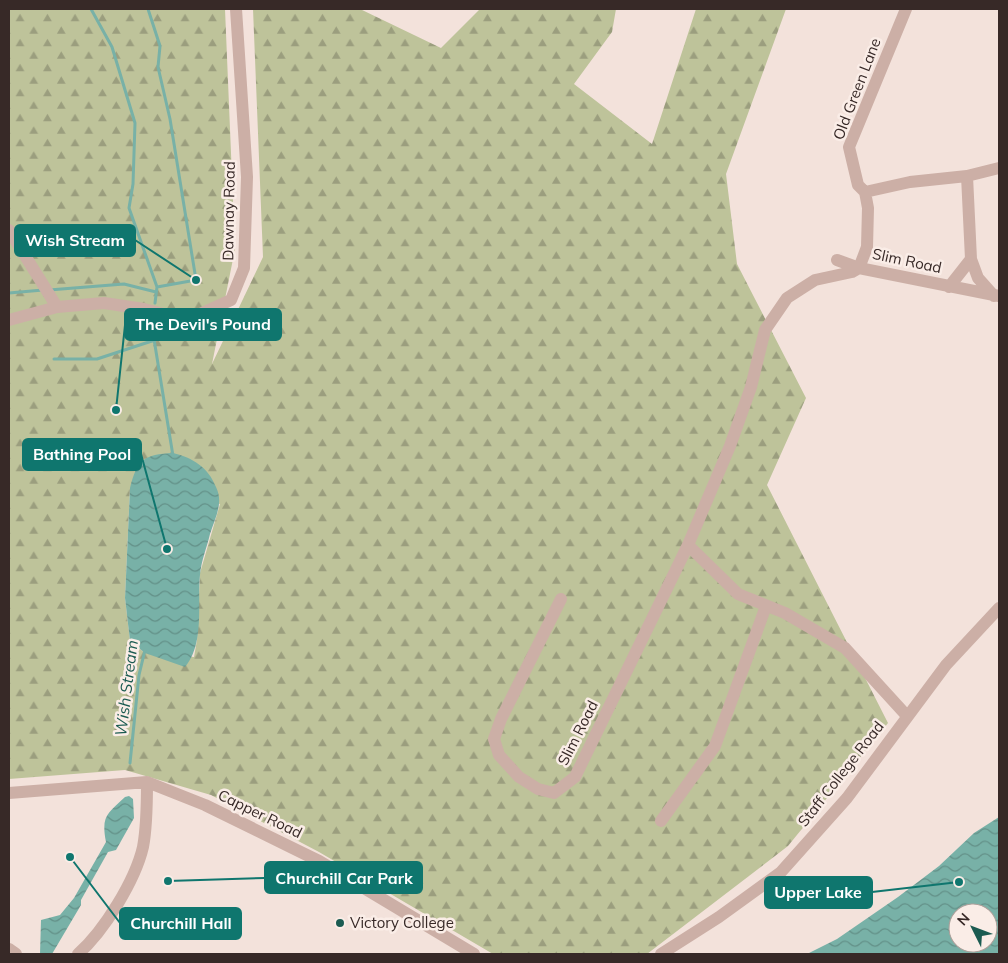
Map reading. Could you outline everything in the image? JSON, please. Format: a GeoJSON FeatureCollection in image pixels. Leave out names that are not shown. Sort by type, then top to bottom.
{"type":"FeatureCollection","features":[{"type":"Feature","properties":{"kind":"street","name":"Dawnay Road"},"geometry":{"type":"LineString","coordinates":[[9,320],[57,306],[104,304],[144,308],[186,320],[231,300],[244,268],[247,177],[236,9]]}},
{"type":"Feature","properties":{"kind":"street","name":"Old Green Lane"},"geometry":{"type":"LineString","coordinates":[[859,268],[867,247],[868,208],[865,192],[858,185],[849,147],[906,9]]}},
{"type":"Feature","properties":{"kind":"street"},"geometry":{"type":"LineString","coordinates":[[865,192],[910,182],[967,176],[999,168]]}},
{"type":"Feature","properties":{"kind":"street"},"geometry":{"type":"LineString","coordinates":[[967,176],[971,259],[978,278],[997,296]]}},
{"type":"Feature","properties":{"kind":"street"},"geometry":{"type":"LineString","coordinates":[[9,230],[57,306]]}},
{"type":"Feature","properties":{"kind":"street"},"geometry":{"type":"LineString","coordinates":[[949,287],[971,259]]}},
{"type":"Feature","properties":{"kind":"street"},"geometry":{"type":"LineString","coordinates":[[837,260],[859,268]]}},
{"type":"Feature","properties":{"kind":"street","name":"Slim Road"},"geometry":{"type":"LineString","coordinates":[[561,599],[501,719],[494,739],[499,755],[519,777],[538,789],[554,793],[575,777],[688,545],[730,446],[751,387],[765,330],[787,298],[815,280],[852,272],[859,268],[997,296]]}},
{"type":"Feature","properties":{"kind":"street"},"geometry":{"type":"LineString","coordinates":[[688,545],[738,594],[785,613],[844,648],[907,716]]}},
{"type":"Feature","properties":{"kind":"street"},"geometry":{"type":"LineString","coordinates":[[661,821],[715,746],[766,606]]}},
{"type":"Feature","properties":{"kind":"street","name":"Staff College Road"},"geometry":{"type":"LineString","coordinates":[[660,954],[720,917],[781,872],[847,798],[946,665],[999,608]]}},
{"type":"Feature","properties":{"kind":"street"},"geometry":{"type":"LineString","coordinates":[[78,954],[99,931],[115,906],[138,861],[145,833],[147,782]]}},
{"type":"Feature","properties":{"kind":"street","name":"Capper Road"},"geometry":{"type":"LineString","coordinates":[[9,793],[147,782],[205,805],[319,861],[474,954]]}},
{"type":"Feature","properties":{"kind":"street"},"geometry":{"type":"LineString","coordinates":[[9,949],[16,954]]}},
{"type":"Feature","properties":{"kind":"green space"},"geometry":{"type":"Polygon","coordinates":[[[9,9],[225,9],[235,249],[212,364],[263,257],[253,9],[360,9],[441,48],[480,9],[616,9],[612,32],[574,84],[652,144],[696,9],[786,9],[726,174],[737,264],[806,398],[767,485],[888,723],[788,846],[647,954],[493,954],[319,852],[211,795],[125,770],[9,779],[9,9]],[[130,488],[125,598],[130,641],[145,653],[194,657],[197,640],[200,573],[220,504],[130,488]]]}},
{"type":"Feature","properties":{"kind":"water"},"geometry":{"type":"Polygon","coordinates":[[[173,453],[199,464],[209,474],[219,499],[218,510],[201,570],[198,635],[191,657],[185,667],[145,653],[130,641],[125,598],[130,488],[133,478],[143,460],[155,455],[173,453]]]}},
{"type":"Feature","properties":{"kind":"water"},"geometry":{"type":"Polygon","coordinates":[[[129,796],[133,799],[134,818],[116,850],[108,852],[81,900],[81,905],[52,954],[40,954],[41,920],[60,915],[74,898],[106,842],[104,826],[107,816],[125,797],[129,796]]]}},
{"type":"Feature","properties":{"kind":"water"},"geometry":{"type":"Polygon","coordinates":[[[999,817],[999,954],[807,954],[837,939],[939,866],[974,833],[999,817]]]}},
{"type":"Feature","properties":{"kind":"waterway"},"geometry":{"type":"LineString","coordinates":[[91,9],[112,47],[135,123],[133,184],[129,208],[157,287],[155,303]]}},
{"type":"Feature","properties":{"kind":"waterway","name":"Wish Stream"},"geometry":{"type":"LineString","coordinates":[[148,9],[160,46],[158,67],[170,119],[196,280],[157,287]]}},
{"type":"Feature","properties":{"kind":"waterway"},"geometry":{"type":"LineString","coordinates":[[49,290],[124,284],[156,292]]}},
{"type":"Feature","properties":{"kind":"waterway"},"geometry":{"type":"LineString","coordinates":[[9,293],[43,290]]}},
{"type":"Feature","properties":{"kind":"waterway","name":"Wish Stream"},"geometry":{"type":"LineString","coordinates":[[154,320],[153,333],[173,456]]}},
{"type":"Feature","properties":{"kind":"waterway"},"geometry":{"type":"LineString","coordinates":[[54,359],[97,359],[155,340]]}},
{"type":"Feature","properties":{"kind":"waterway","name":"Wish Stream"},"geometry":{"type":"LineString","coordinates":[[130,763],[139,675],[145,650]]}},
{"type":"Feature","properties":{"kind":"place","name":"Wish Stream"},"geometry":{"type":"Point","coordinates":[196,280]}},
{"type":"Feature","properties":{"kind":"place","name":"The Devil's Pound"},"geometry":{"type":"Point","coordinates":[116,410]}},
{"type":"Feature","properties":{"kind":"place","name":"Bathing Pool"},"geometry":{"type":"Point","coordinates":[167,549]}},
{"type":"Feature","properties":{"kind":"place","name":"Churchill Hall"},"geometry":{"type":"Point","coordinates":[70,857]}},
{"type":"Feature","properties":{"kind":"place","name":"Churchill Car Park"},"geometry":{"type":"Point","coordinates":[168,881]}},
{"type":"Feature","properties":{"kind":"place","name":"Upper Lake"},"geometry":{"type":"Point","coordinates":[959,882]}},
{"type":"Feature","properties":{"kind":"place","name":"Victory College"},"geometry":{"type":"Point","coordinates":[340,923]}}]}
